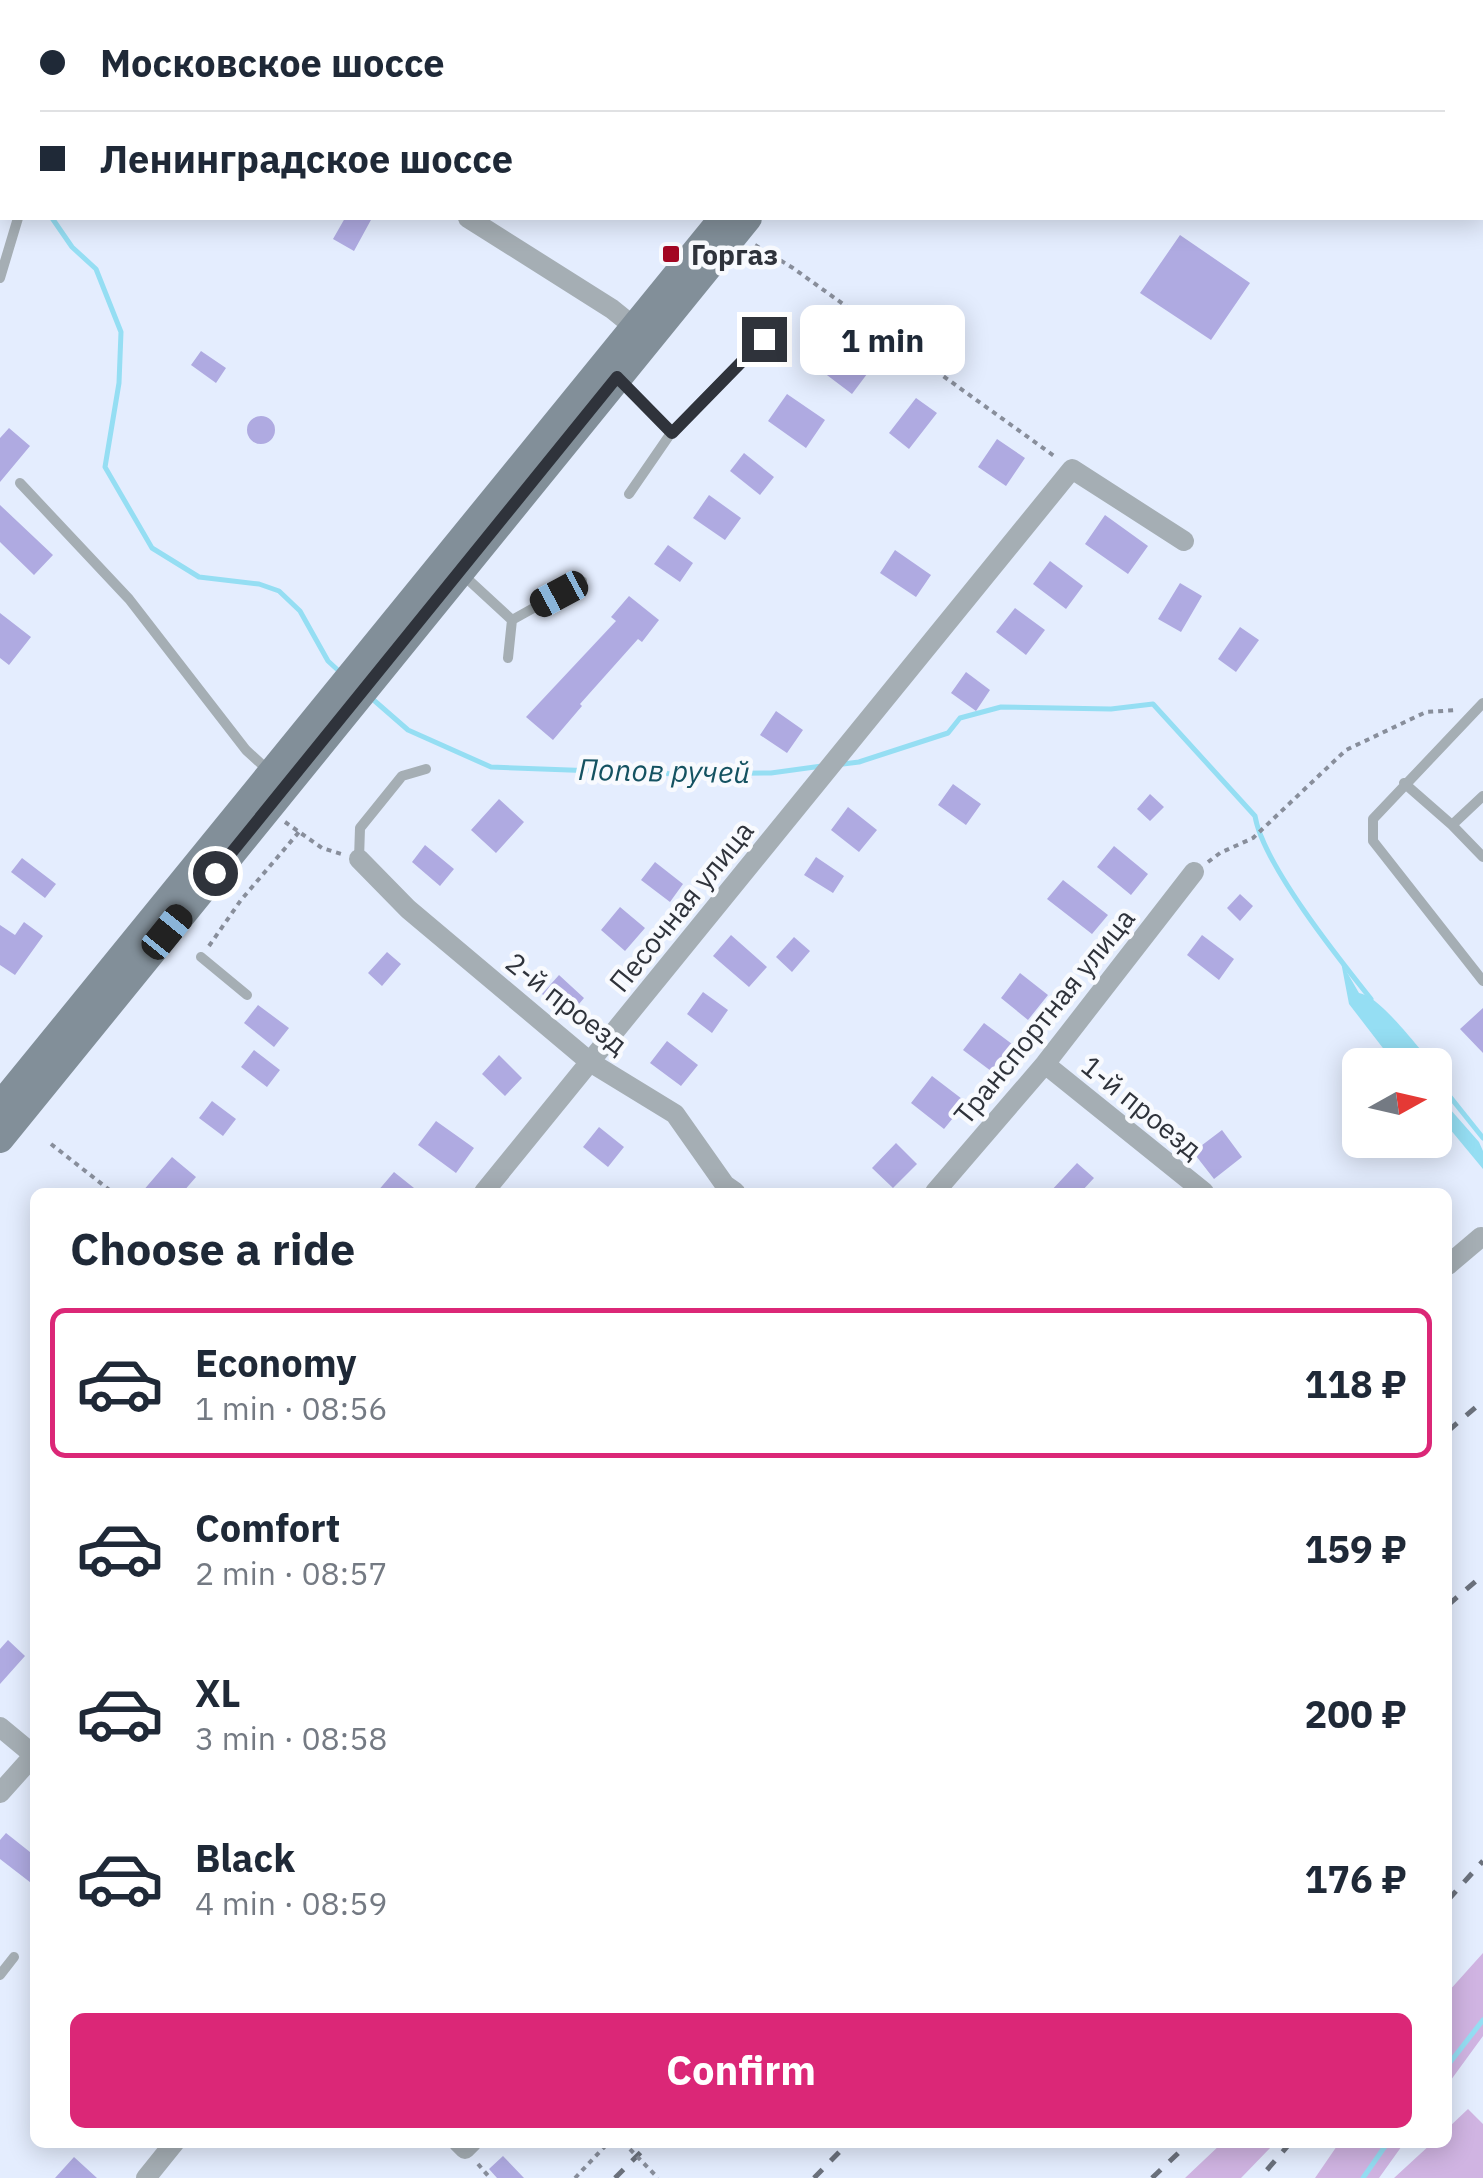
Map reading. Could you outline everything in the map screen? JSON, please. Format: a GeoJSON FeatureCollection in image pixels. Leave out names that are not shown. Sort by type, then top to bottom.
{"type":"FeatureCollection","features":[{"type":"Feature","properties":{"kind":"main road"},"geometry":{"type":"LineString","coordinates":[[0,1139],[327,719],[641,332],[721,220]]}},
{"type":"Feature","properties":{"kind":"main road"},"geometry":{"type":"LineString","coordinates":[[368,669],[459,572],[617,377],[641,332],[749,230]]}},
{"type":"Feature","properties":{"kind":"main road"},"geometry":{"type":"LineString","coordinates":[[0,1106],[270,772],[327,719]]}},
{"type":"Feature","properties":{"kind":"street"},"geometry":{"type":"LineString","coordinates":[[471,220],[612,309],[641,332]]}},
{"type":"Feature","properties":{"kind":"street"},"geometry":{"type":"LineString","coordinates":[[1072,469],[1184,541]]}},
{"type":"Feature","properties":{"kind":"street","name":"Песочная улица"},"geometry":{"type":"LineString","coordinates":[[487,1188],[1072,469]]}},
{"type":"Feature","properties":{"kind":"street","name":"2-й проезд"},"geometry":{"type":"LineString","coordinates":[[358,859],[408,909],[590,1062],[675,1114],[729,1188]]}},
{"type":"Feature","properties":{"kind":"street","name":"Транспортная улица"},"geometry":{"type":"LineString","coordinates":[[938,1188],[1045,1064],[1194,872]]}},
{"type":"Feature","properties":{"kind":"street","name":"1-й проезд"},"geometry":{"type":"LineString","coordinates":[[1045,1064],[1199,1188]]}},
{"type":"Feature","properties":{"kind":"street"},"geometry":{"type":"LineString","coordinates":[[1452,1261],[1482,1236]]}},
{"type":"Feature","properties":{"kind":"street"},"geometry":{"type":"LineString","coordinates":[[0,1728],[30,1751]]}},
{"type":"Feature","properties":{"kind":"street"},"geometry":{"type":"LineString","coordinates":[[0,1793],[30,1760]]}},
{"type":"Feature","properties":{"kind":"street"},"geometry":{"type":"LineString","coordinates":[[146,2178],[170,2148]]}},
{"type":"Feature","properties":{"kind":"lane"},"geometry":{"type":"LineString","coordinates":[[0,278],[17,220]]}},
{"type":"Feature","properties":{"kind":"lane"},"geometry":{"type":"LineString","coordinates":[[629,494],[672,433],[764,339]]}},
{"type":"Feature","properties":{"kind":"lane"},"geometry":{"type":"LineString","coordinates":[[617,377],[672,433]]}},
{"type":"Feature","properties":{"kind":"lane"},"geometry":{"type":"LineString","coordinates":[[20,483],[129,598],[246,750],[270,772]]}},
{"type":"Feature","properties":{"kind":"lane"},"geometry":{"type":"LineString","coordinates":[[459,572],[512,620]]}},
{"type":"Feature","properties":{"kind":"lane"},"geometry":{"type":"LineString","coordinates":[[512,620],[582,581]]}},
{"type":"Feature","properties":{"kind":"lane"},"geometry":{"type":"LineString","coordinates":[[508,658],[512,620]]}},
{"type":"Feature","properties":{"kind":"lane"},"geometry":{"type":"LineString","coordinates":[[1480,706],[1373,820],[1373,842],[1483,981]]}},
{"type":"Feature","properties":{"kind":"lane"},"geometry":{"type":"LineString","coordinates":[[358,859],[360,828],[402,776],[426,769]]}},
{"type":"Feature","properties":{"kind":"lane"},"geometry":{"type":"LineString","coordinates":[[1404,783],[1483,856]]}},
{"type":"Feature","properties":{"kind":"lane"},"geometry":{"type":"LineString","coordinates":[[1452,825],[1483,796]]}},
{"type":"Feature","properties":{"kind":"lane"},"geometry":{"type":"LineString","coordinates":[[201,957],[247,995]]}},
{"type":"Feature","properties":{"kind":"lane"},"geometry":{"type":"LineString","coordinates":[[0,1975],[14,1957]]}},
{"type":"Feature","properties":{"kind":"path"},"geometry":{"type":"LineString","coordinates":[[749,230],[793,268],[1072,469]]}},
{"type":"Feature","properties":{"kind":"path"},"geometry":{"type":"LineString","coordinates":[[1194,872],[1220,853],[1253,838],[1346,750],[1426,712],[1480,706]]}},
{"type":"Feature","properties":{"kind":"path"},"geometry":{"type":"LineString","coordinates":[[281,819],[322,848],[358,859]]}},
{"type":"Feature","properties":{"kind":"path"},"geometry":{"type":"LineString","coordinates":[[201,957],[241,900],[299,832]]}},
{"type":"Feature","properties":{"kind":"path"},"geometry":{"type":"LineString","coordinates":[[52,1144],[107,1188]]}},
{"type":"Feature","properties":{"kind":"path"},"geometry":{"type":"LineString","coordinates":[[575,2178],[603,2148]]}},
{"type":"Feature","properties":{"kind":"path"},"geometry":{"type":"LineString","coordinates":[[629,2148],[658,2178]]}},
{"type":"Feature","properties":{"kind":"shaded area"},"geometry":{"type":"Polygon","coordinates":[[[1483,1953],[1483,2036],[1452,2079],[1452,1988],[1483,1953]]]}},
{"type":"Feature","properties":{"kind":"shaded area"},"geometry":{"type":"Polygon","coordinates":[[[1468,2109],[1483,2124],[1483,2178],[1394,2178],[1427,2148],[1452,2148],[1452,2124],[1468,2109]]]}},
{"type":"Feature","properties":{"kind":"shaded area"},"geometry":{"type":"Polygon","coordinates":[[[1216,2148],[1270,2148],[1241,2178],[1185,2178],[1216,2148]]]}},
{"type":"Feature","properties":{"kind":"shaded area"},"geometry":{"type":"Polygon","coordinates":[[[1335,2148],[1400,2148],[1379,2178],[1315,2178],[1335,2148]]]}},
{"type":"Feature","properties":{"kind":"water"},"geometry":{"type":"Polygon","coordinates":[[[1341,962],[1359,993],[1387,1012],[1419,1048],[1383,1048],[1349,1004],[1341,962]]]}},
{"type":"Feature","properties":{"kind":"water"},"geometry":{"type":"Polygon","coordinates":[[[1452,1111],[1479,1142],[1483,1169],[1452,1132],[1452,1111]]]}},
{"type":"Feature","properties":{"kind":"building"},"geometry":{"type":"Polygon","coordinates":[[[344,220],[371,220],[354,251],[333,239],[344,220]]]}},
{"type":"Feature","properties":{"kind":"building"},"geometry":{"type":"Polygon","coordinates":[[[1180,235],[1250,283],[1211,340],[1140,293],[1180,235]]]}},
{"type":"Feature","properties":{"kind":"building"},"geometry":{"type":"Polygon","coordinates":[[[829,339],[870,370],[852,394],[811,363],[829,339]]]}},
{"type":"Feature","properties":{"kind":"building"},"geometry":{"type":"Polygon","coordinates":[[[201,351],[226,368],[216,383],[191,365],[201,351]]]}},
{"type":"Feature","properties":{"kind":"building"},"geometry":{"type":"Polygon","coordinates":[[[787,394],[825,420],[806,448],[768,421],[787,394]]]}},
{"type":"Feature","properties":{"kind":"building"},"geometry":{"type":"Polygon","coordinates":[[[916,398],[937,413],[909,449],[889,433],[916,398]]]}},
{"type":"Feature","properties":{"kind":"building"},"geometry":{"type":"Polygon","coordinates":[[[261,416],[271,420],[275,430],[271,440],[261,444],[251,440],[247,430],[251,420],[261,416]]]}},
{"type":"Feature","properties":{"kind":"building"},"geometry":{"type":"Polygon","coordinates":[[[9,428],[30,446],[0,482],[0,438],[9,428]]]}},
{"type":"Feature","properties":{"kind":"building"},"geometry":{"type":"Polygon","coordinates":[[[997,439],[1025,458],[1006,486],[978,467],[997,439]]]}},
{"type":"Feature","properties":{"kind":"building"},"geometry":{"type":"Polygon","coordinates":[[[744,453],[774,477],[760,495],[730,471],[744,453]]]}},
{"type":"Feature","properties":{"kind":"building"},"geometry":{"type":"Polygon","coordinates":[[[709,495],[741,518],[725,540],[693,518],[709,495]]]}},
{"type":"Feature","properties":{"kind":"building"},"geometry":{"type":"Polygon","coordinates":[[[0,505],[53,555],[34,575],[0,542],[0,505]]]}},
{"type":"Feature","properties":{"kind":"building"},"geometry":{"type":"Polygon","coordinates":[[[1105,515],[1148,546],[1128,574],[1085,544],[1105,515]]]}},
{"type":"Feature","properties":{"kind":"building"},"geometry":{"type":"Polygon","coordinates":[[[668,545],[693,563],[680,582],[654,564],[668,545]]]}},
{"type":"Feature","properties":{"kind":"building"},"geometry":{"type":"Polygon","coordinates":[[[895,550],[931,575],[916,597],[880,573],[895,550]]]}},
{"type":"Feature","properties":{"kind":"building"},"geometry":{"type":"Polygon","coordinates":[[[1050,561],[1083,586],[1066,609],[1033,584],[1050,561]]]}},
{"type":"Feature","properties":{"kind":"building"},"geometry":{"type":"Polygon","coordinates":[[[1180,583],[1202,596],[1181,632],[1158,619],[1180,583]]]}},
{"type":"Feature","properties":{"kind":"building"},"geometry":{"type":"Polygon","coordinates":[[[629,596],[659,620],[580,704],[553,740],[526,717],[616,621],[611,617],[629,596]]]}},
{"type":"Feature","properties":{"kind":"building"},"geometry":{"type":"Polygon","coordinates":[[[1015,608],[1045,630],[1026,655],[996,632],[1015,608]]]}},
{"type":"Feature","properties":{"kind":"building"},"geometry":{"type":"Polygon","coordinates":[[[0,613],[31,637],[9,665],[0,658],[0,613]]]}},
{"type":"Feature","properties":{"kind":"building"},"geometry":{"type":"Polygon","coordinates":[[[1240,627],[1259,640],[1236,672],[1218,659],[1240,627]]]}},
{"type":"Feature","properties":{"kind":"building"},"geometry":{"type":"Polygon","coordinates":[[[966,672],[990,690],[976,711],[951,693],[966,672]]]}},
{"type":"Feature","properties":{"kind":"building"},"geometry":{"type":"Polygon","coordinates":[[[776,711],[803,730],[787,753],[760,735],[776,711]]]}},
{"type":"Feature","properties":{"kind":"building"},"geometry":{"type":"Polygon","coordinates":[[[953,784],[981,804],[966,825],[938,805],[953,784]]]}},
{"type":"Feature","properties":{"kind":"building"},"geometry":{"type":"Polygon","coordinates":[[[1150,794],[1164,807],[1150,821],[1137,809],[1150,794]]]}},
{"type":"Feature","properties":{"kind":"building"},"geometry":{"type":"Polygon","coordinates":[[[499,799],[524,822],[496,853],[471,830],[499,799]]]}},
{"type":"Feature","properties":{"kind":"building"},"geometry":{"type":"Polygon","coordinates":[[[848,807],[877,830],[859,852],[831,830],[848,807]]]}},
{"type":"Feature","properties":{"kind":"building"},"geometry":{"type":"Polygon","coordinates":[[[425,845],[454,869],[440,886],[412,862],[425,845]]]}},
{"type":"Feature","properties":{"kind":"building"},"geometry":{"type":"Polygon","coordinates":[[[1114,846],[1148,874],[1131,895],[1097,867],[1114,846]]]}},
{"type":"Feature","properties":{"kind":"building"},"geometry":{"type":"Polygon","coordinates":[[[816,857],[844,876],[833,893],[804,875],[816,857]]]}},
{"type":"Feature","properties":{"kind":"building"},"geometry":{"type":"Polygon","coordinates":[[[22,858],[56,884],[45,898],[11,872],[22,858]]]}},
{"type":"Feature","properties":{"kind":"building"},"geometry":{"type":"Polygon","coordinates":[[[655,862],[683,884],[670,902],[641,880],[655,862]]]}},
{"type":"Feature","properties":{"kind":"building"},"geometry":{"type":"Polygon","coordinates":[[[1063,880],[1108,915],[1092,934],[1047,899],[1063,880]]]}},
{"type":"Feature","properties":{"kind":"building"},"geometry":{"type":"Polygon","coordinates":[[[1240,894],[1253,906],[1240,921],[1227,908],[1240,894]]]}},
{"type":"Feature","properties":{"kind":"building"},"geometry":{"type":"Polygon","coordinates":[[[620,907],[645,928],[625,951],[601,930],[620,907]]]}},
{"type":"Feature","properties":{"kind":"building"},"geometry":{"type":"Polygon","coordinates":[[[24,922],[43,936],[15,975],[0,965],[0,925],[15,935],[24,922]]]}},
{"type":"Feature","properties":{"kind":"building"},"geometry":{"type":"Polygon","coordinates":[[[731,935],[767,967],[749,987],[713,956],[731,935]]]}},
{"type":"Feature","properties":{"kind":"building"},"geometry":{"type":"Polygon","coordinates":[[[1202,935],[1234,959],[1219,980],[1187,955],[1202,935]]]}},
{"type":"Feature","properties":{"kind":"building"},"geometry":{"type":"Polygon","coordinates":[[[794,937],[810,951],[792,972],[776,957],[794,937]]]}},
{"type":"Feature","properties":{"kind":"building"},"geometry":{"type":"Polygon","coordinates":[[[387,952],[401,964],[382,986],[368,973],[387,952]]]}},
{"type":"Feature","properties":{"kind":"building"},"geometry":{"type":"Polygon","coordinates":[[[1020,973],[1048,995],[1028,1020],[1001,998],[1020,973]]]}},
{"type":"Feature","properties":{"kind":"building"},"geometry":{"type":"Polygon","coordinates":[[[559,975],[584,998],[568,1017],[542,994],[559,975]]]}},
{"type":"Feature","properties":{"kind":"building"},"geometry":{"type":"Polygon","coordinates":[[[703,992],[728,1010],[712,1033],[687,1014],[703,992]]]}},
{"type":"Feature","properties":{"kind":"building"},"geometry":{"type":"Polygon","coordinates":[[[258,1005],[289,1028],[274,1047],[244,1023],[258,1005]]]}},
{"type":"Feature","properties":{"kind":"building"},"geometry":{"type":"Polygon","coordinates":[[[1483,1008],[1483,1053],[1460,1029],[1483,1008]]]}},
{"type":"Feature","properties":{"kind":"building"},"geometry":{"type":"Polygon","coordinates":[[[984,1023],[1012,1044],[991,1071],[963,1050],[984,1023]]]}},
{"type":"Feature","properties":{"kind":"building"},"geometry":{"type":"Polygon","coordinates":[[[667,1041],[698,1065],[681,1086],[650,1063],[667,1041]]]}},
{"type":"Feature","properties":{"kind":"building"},"geometry":{"type":"Polygon","coordinates":[[[254,1050],[280,1070],[267,1087],[241,1067],[254,1050]]]}},
{"type":"Feature","properties":{"kind":"building"},"geometry":{"type":"Polygon","coordinates":[[[499,1055],[522,1078],[505,1096],[482,1074],[499,1055]]]}},
{"type":"Feature","properties":{"kind":"building"},"geometry":{"type":"Polygon","coordinates":[[[932,1076],[966,1102],[944,1129],[911,1103],[932,1076]]]}},
{"type":"Feature","properties":{"kind":"building"},"geometry":{"type":"Polygon","coordinates":[[[212,1101],[236,1119],[223,1136],[199,1118],[212,1101]]]}},
{"type":"Feature","properties":{"kind":"building"},"geometry":{"type":"Polygon","coordinates":[[[436,1121],[474,1148],[456,1173],[418,1145],[436,1121]]]}},
{"type":"Feature","properties":{"kind":"building"},"geometry":{"type":"Polygon","coordinates":[[[599,1127],[624,1147],[608,1167],[583,1147],[599,1127]]]}},
{"type":"Feature","properties":{"kind":"building"},"geometry":{"type":"Polygon","coordinates":[[[1222,1130],[1242,1157],[1214,1179],[1193,1152],[1222,1130]]]}},
{"type":"Feature","properties":{"kind":"building"},"geometry":{"type":"Polygon","coordinates":[[[896,1143],[917,1164],[893,1188],[872,1168],[896,1143]]]}},
{"type":"Feature","properties":{"kind":"building"},"geometry":{"type":"Polygon","coordinates":[[[172,1157],[196,1177],[186,1188],[145,1188],[172,1157]]]}},
{"type":"Feature","properties":{"kind":"building"},"geometry":{"type":"Polygon","coordinates":[[[1077,1163],[1094,1178],[1085,1188],[1054,1188],[1077,1163]]]}},
{"type":"Feature","properties":{"kind":"building"},"geometry":{"type":"Polygon","coordinates":[[[394,1172],[414,1188],[380,1188],[394,1172]]]}},
{"type":"Feature","properties":{"kind":"building"},"geometry":{"type":"Polygon","coordinates":[[[8,1640],[25,1656],[0,1684],[0,1649],[8,1640]]]}},
{"type":"Feature","properties":{"kind":"building"},"geometry":{"type":"Polygon","coordinates":[[[6,1833],[30,1852],[30,1882],[0,1859],[0,1840],[6,1833]]]}},
{"type":"Feature","properties":{"kind":"building"},"geometry":{"type":"Polygon","coordinates":[[[503,2156],[524,2178],[497,2178],[489,2169],[503,2156]]]}},
{"type":"Feature","properties":{"kind":"building"},"geometry":{"type":"Polygon","coordinates":[[[74,2157],[97,2178],[55,2178],[74,2157]]]}},
{"type":"Feature","properties":{"kind":"waterway","name":"Попов ручей"},"geometry":{"type":"LineString","coordinates":[[53,220],[72,247],[96,269],[121,332],[119,383],[105,467],[152,548],[199,577],[259,584],[279,591],[300,611],[328,661],[341,673]]}},
{"type":"Feature","properties":{"kind":"waterway","name":"Попов ручей"},"geometry":{"type":"LineString","coordinates":[[369,696],[408,730],[491,767],[677,774],[771,773],[822,766]]}},
{"type":"Feature","properties":{"kind":"waterway","name":"Попов ручей"},"geometry":{"type":"LineString","coordinates":[[843,764],[948,733],[960,718],[1001,707],[1111,709],[1153,704],[1255,816],[1261,836],[1287,884],[1371,999]]}},
{"type":"Feature","properties":{"kind":"waterway","name":"Попов ручей"},"geometry":{"type":"LineString","coordinates":[[1452,1099],[1483,1138]]}},
{"type":"Feature","properties":{"kind":"waterway"},"geometry":{"type":"LineString","coordinates":[[1452,2060],[1483,2020]]}},
{"type":"Feature","properties":{"kind":"waterway"},"geometry":{"type":"LineString","coordinates":[[1363,2178],[1384,2148]]}},
{"type":"Feature","properties":{"kind":"railway"},"geometry":{"type":"LineString","coordinates":[[1452,1428],[1483,1401]]}},
{"type":"Feature","properties":{"kind":"railway"},"geometry":{"type":"LineString","coordinates":[[1452,1602],[1483,1575]]}},
{"type":"Feature","properties":{"kind":"railway"},"geometry":{"type":"LineString","coordinates":[[1452,1896],[1483,1861]]}},
{"type":"Feature","properties":{"kind":"railway"},"geometry":{"type":"LineString","coordinates":[[615,2178],[645,2148]]}},
{"type":"Feature","properties":{"kind":"railway"},"geometry":{"type":"LineString","coordinates":[[814,2178],[843,2148]]}},
{"type":"Feature","properties":{"kind":"railway"},"geometry":{"type":"LineString","coordinates":[[1152,2178],[1184,2148]]}},
{"type":"Feature","properties":{"kind":"railway"},"geometry":{"type":"LineString","coordinates":[[1267,2170],[1286,2148]]}},
{"type":"Feature","properties":{"kind":"place","name":"Горгаз"},"geometry":{"type":"Point","coordinates":[671,254]}},
{"type":"Feature","properties":{"kind":"route"},"geometry":{"type":"LineString","coordinates":[[215,873],[617,377],[672,433],[764,339]]}}]}
